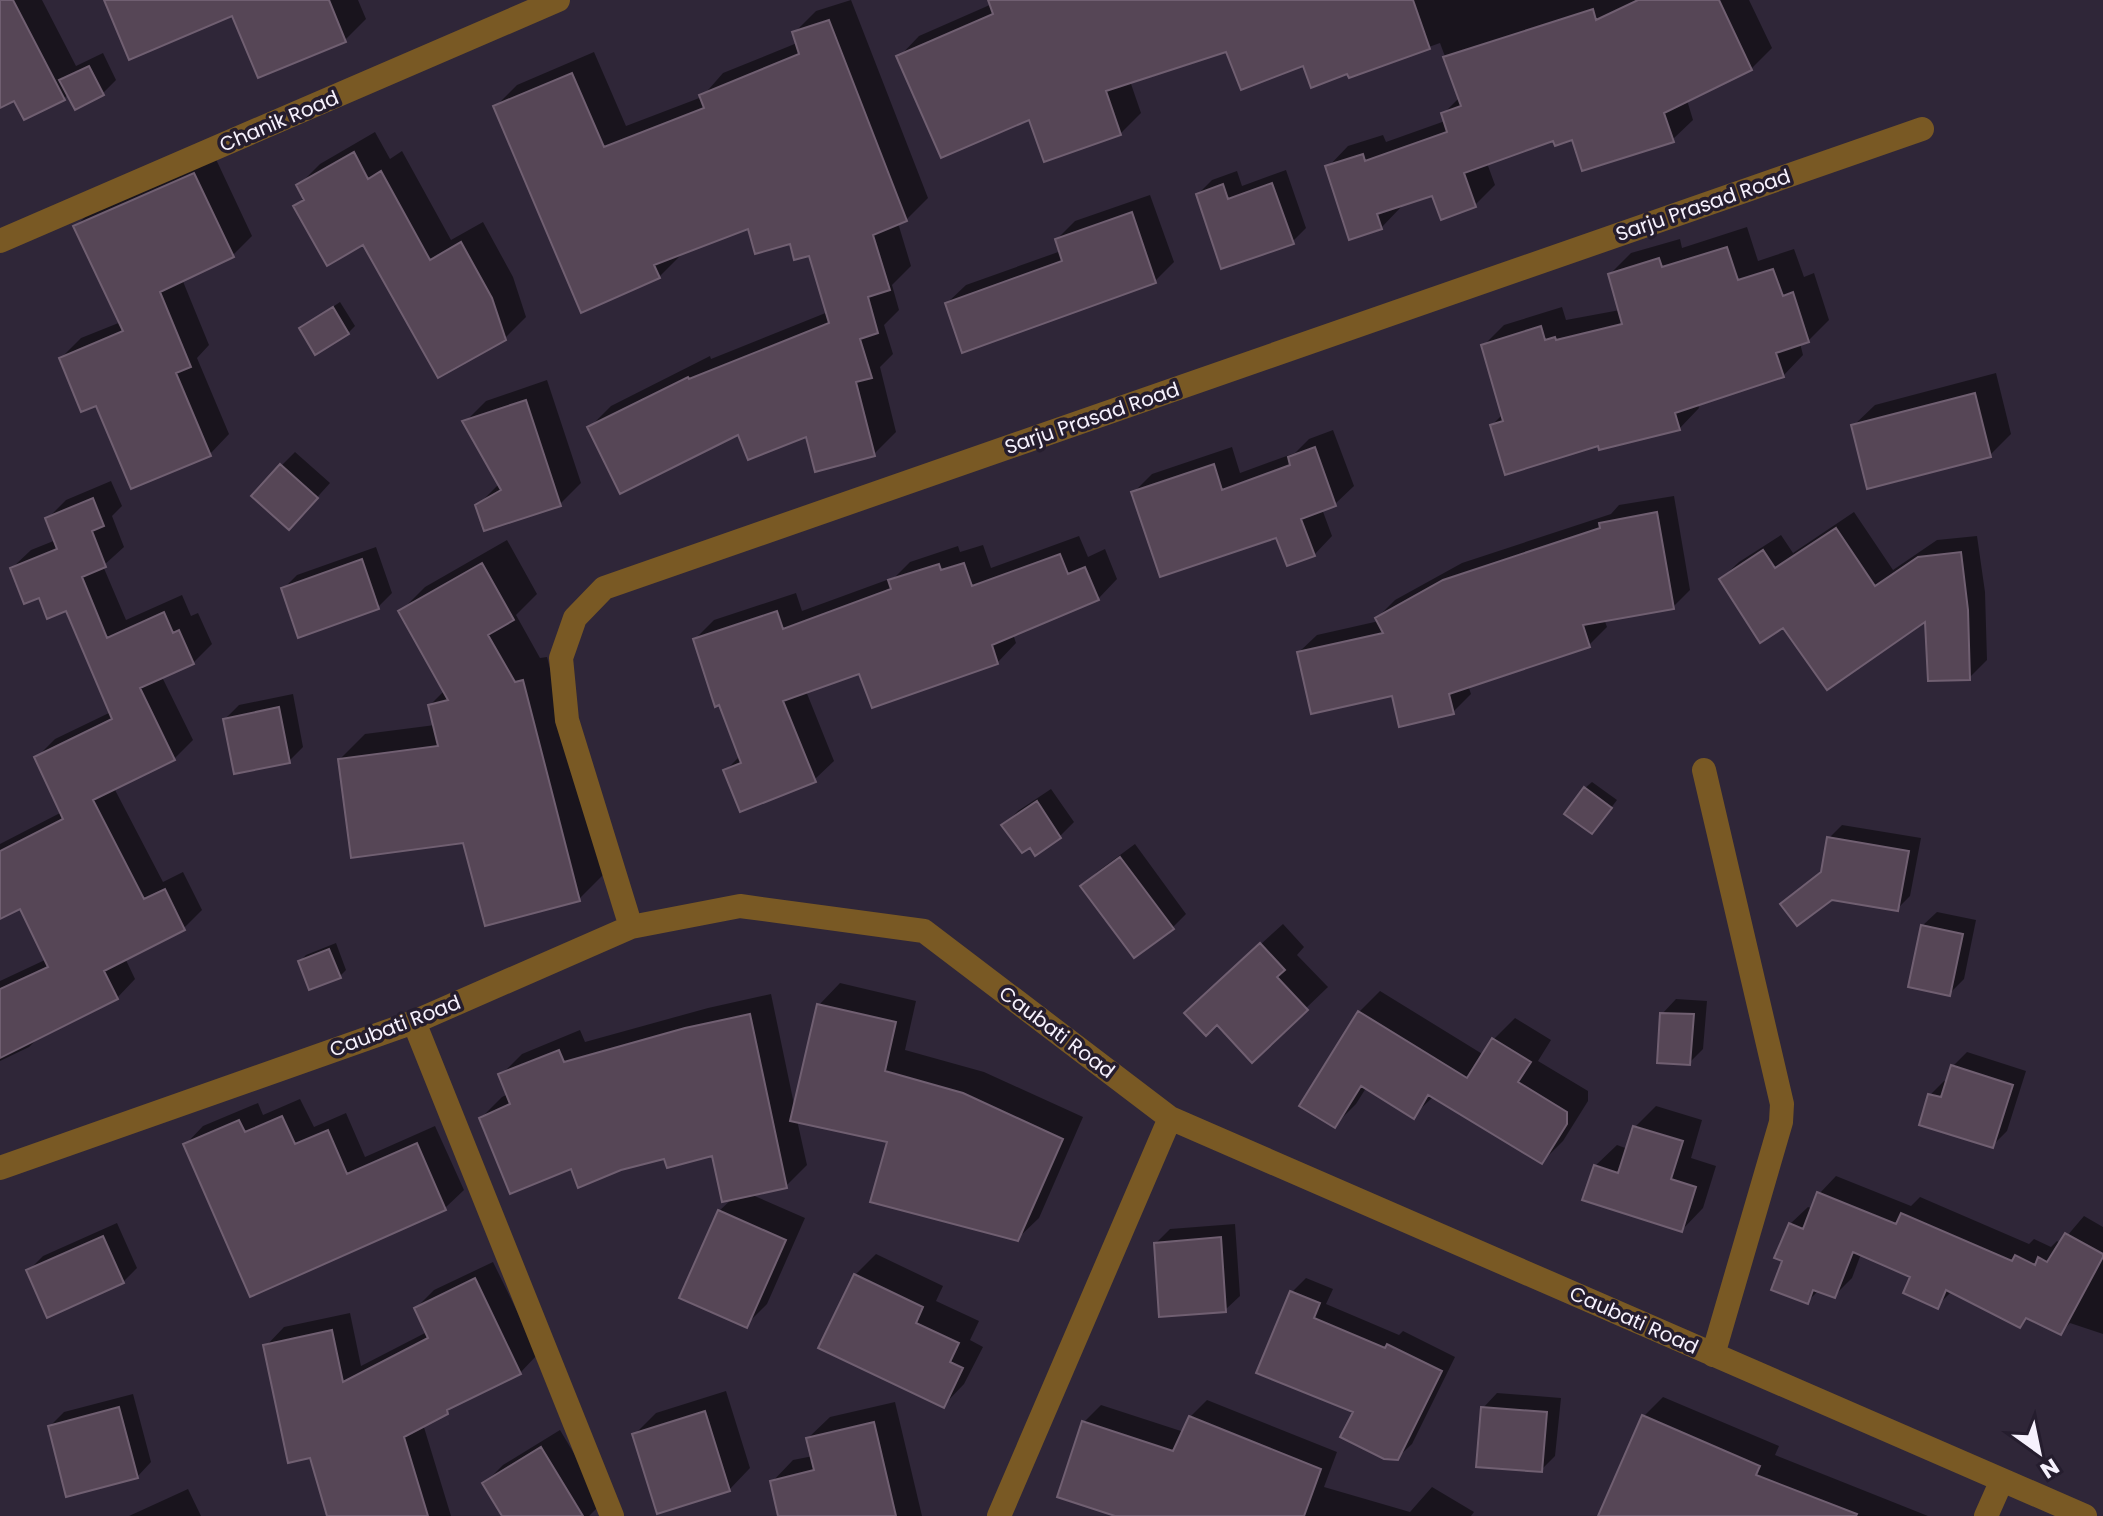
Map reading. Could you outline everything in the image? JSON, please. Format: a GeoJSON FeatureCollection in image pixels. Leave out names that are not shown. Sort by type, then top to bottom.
{"type":"FeatureCollection","features":[{"type":"Feature","properties":{"kind":"street","name":"Chanik Road"},"geometry":{"type":"LineString","coordinates":[[0,241],[558,0]]}},
{"type":"Feature","properties":{"kind":"street","name":"Sarju Prasad Road"},"geometry":{"type":"LineString","coordinates":[[631,927],[567,720],[561,658],[575,618],[604,588],[1922,129]]}},
{"type":"Feature","properties":{"kind":"street"},"geometry":{"type":"LineString","coordinates":[[1704,770],[1782,1104],[1781,1122],[1713,1355]]}},
{"type":"Feature","properties":{"kind":"street","name":"Caubati Road"},"geometry":{"type":"LineString","coordinates":[[0,1168],[414,1022],[631,927],[740,906],[924,931],[1170,1118],[2085,1516]]}},
{"type":"Feature","properties":{"kind":"street"},"geometry":{"type":"LineString","coordinates":[[414,1022],[612,1516]]}},
{"type":"Feature","properties":{"kind":"street"},"geometry":{"type":"LineString","coordinates":[[999,1516],[1170,1118]]}},
{"type":"Feature","properties":{"kind":"street"},"geometry":{"type":"LineString","coordinates":[[1986,1516],[2002,1480]]}},
{"type":"Feature","properties":{"kind":"building"},"geometry":{"type":"Polygon","coordinates":[[[0,0],[13,0],[65,100],[24,120],[14,101],[0,108],[0,0]]]}},
{"type":"Feature","properties":{"kind":"building"},"geometry":{"type":"Polygon","coordinates":[[[104,0],[329,0],[346,42],[258,78],[232,16],[129,60],[104,0]]]}},
{"type":"Feature","properties":{"kind":"building"},"geometry":{"type":"Polygon","coordinates":[[[988,0],[1413,0],[1430,49],[1311,88],[1303,66],[1241,90],[1226,52],[1106,91],[1121,135],[1044,162],[1029,120],[941,158],[896,56],[993,14],[988,0]]]}},
{"type":"Feature","properties":{"kind":"building"},"geometry":{"type":"Polygon","coordinates":[[[1638,0],[1719,0],[1752,70],[1664,113],[1674,142],[1582,171],[1572,140],[1555,146],[1553,141],[1464,173],[1476,207],[1441,220],[1432,196],[1377,214],[1382,229],[1349,240],[1325,166],[1363,154],[1365,161],[1447,132],[1441,113],[1461,106],[1443,57],[1593,9],[1596,20],[1638,0]]]}},
{"type":"Feature","properties":{"kind":"building"},"geometry":{"type":"Polygon","coordinates":[[[829,20],[907,221],[873,235],[890,290],[868,297],[878,333],[860,339],[872,378],[856,382],[875,456],[815,472],[806,437],[748,460],[738,435],[620,494],[587,427],[688,377],[829,323],[809,256],[794,260],[790,244],[755,254],[748,229],[654,265],[660,278],[581,313],[493,106],[572,73],[604,147],[704,108],[699,95],[799,54],[792,32],[829,20]]]}},
{"type":"Feature","properties":{"kind":"building"},"geometry":{"type":"Polygon","coordinates":[[[89,66],[104,95],[75,110],[59,80],[89,66]]]}},
{"type":"Feature","properties":{"kind":"building"},"geometry":{"type":"Polygon","coordinates":[[[354,152],[368,179],[381,171],[430,260],[461,242],[492,298],[506,340],[438,378],[363,245],[327,266],[293,206],[304,200],[296,185],[354,152]]]}},
{"type":"Feature","properties":{"kind":"building"},"geometry":{"type":"Polygon","coordinates":[[[194,173],[234,257],[160,292],[191,367],[176,373],[211,456],[131,489],[96,406],[81,412],[59,358],[123,331],[73,226],[194,173]]]}},
{"type":"Feature","properties":{"kind":"building"},"geometry":{"type":"Polygon","coordinates":[[[1272,183],[1294,244],[1221,269],[1196,194],[1223,184],[1228,199],[1272,183]]]}},
{"type":"Feature","properties":{"kind":"building"},"geometry":{"type":"Polygon","coordinates":[[[1132,212],[1156,283],[962,353],[945,303],[1062,261],[1055,239],[1132,212]]]}},
{"type":"Feature","properties":{"kind":"building"},"geometry":{"type":"Polygon","coordinates":[[[1727,247],[1738,280],[1773,269],[1783,296],[1793,292],[1809,342],[1776,353],[1784,377],[1675,413],[1680,430],[1599,450],[1598,446],[1505,475],[1490,425],[1503,421],[1481,345],[1541,326],[1545,340],[1555,337],[1556,340],[1622,324],[1608,274],[1659,258],[1662,267],[1727,247]]]}},
{"type":"Feature","properties":{"kind":"building"},"geometry":{"type":"Polygon","coordinates":[[[333,307],[349,334],[315,355],[299,328],[333,307]]]}},
{"type":"Feature","properties":{"kind":"building"},"geometry":{"type":"Polygon","coordinates":[[[1975,393],[1991,457],[1867,489],[1851,425],[1975,393]]]}},
{"type":"Feature","properties":{"kind":"building"},"geometry":{"type":"Polygon","coordinates":[[[526,400],[561,506],[484,531],[475,505],[501,490],[462,421],[526,400]]]}},
{"type":"Feature","properties":{"kind":"building"},"geometry":{"type":"Polygon","coordinates":[[[1315,447],[1336,506],[1301,519],[1315,556],[1287,566],[1276,538],[1160,577],[1131,492],[1214,464],[1222,490],[1290,465],[1288,457],[1315,447]]]}},
{"type":"Feature","properties":{"kind":"building"},"geometry":{"type":"Polygon","coordinates":[[[280,464],[318,498],[289,530],[251,496],[280,464]]]}},
{"type":"Feature","properties":{"kind":"building"},"geometry":{"type":"Polygon","coordinates":[[[93,498],[104,526],[92,531],[106,567],[82,577],[107,638],[164,612],[173,633],[179,630],[194,664],[140,688],[175,760],[93,800],[144,899],[165,889],[185,930],[104,971],[118,999],[0,1058],[0,989],[48,967],[20,909],[0,919],[0,851],[63,819],[34,757],[112,719],[66,611],[47,619],[39,598],[24,604],[10,568],[57,549],[45,518],[93,498]]]}},
{"type":"Feature","properties":{"kind":"building"},"geometry":{"type":"Polygon","coordinates":[[[1657,512],[1674,609],[1583,625],[1590,647],[1449,694],[1454,714],[1399,727],[1392,696],[1311,714],[1297,652],[1383,633],[1375,618],[1443,580],[1600,528],[1599,523],[1657,512]]]}},
{"type":"Feature","properties":{"kind":"building"},"geometry":{"type":"Polygon","coordinates":[[[1836,528],[1875,586],[1918,557],[1961,552],[1968,610],[1970,680],[1928,681],[1925,622],[1827,690],[1783,628],[1760,643],[1719,579],[1763,550],[1775,568],[1836,528]]]}},
{"type":"Feature","properties":{"kind":"building"},"geometry":{"type":"Polygon","coordinates":[[[1060,554],[1068,574],[1085,567],[1099,600],[992,645],[998,664],[872,708],[859,674],[783,701],[816,782],[740,812],[723,770],[741,763],[719,705],[715,707],[693,639],[777,611],[783,629],[891,589],[888,580],[939,564],[941,570],[964,563],[972,586],[1060,554]]]}},
{"type":"Feature","properties":{"kind":"building"},"geometry":{"type":"Polygon","coordinates":[[[362,559],[379,609],[298,638],[281,588],[362,559]]]}},
{"type":"Feature","properties":{"kind":"building"},"geometry":{"type":"Polygon","coordinates":[[[482,563],[514,620],[488,635],[515,682],[523,680],[580,901],[485,926],[463,843],[351,858],[338,759],[438,746],[428,705],[448,700],[398,611],[482,563]]]}},
{"type":"Feature","properties":{"kind":"building"},"geometry":{"type":"Polygon","coordinates":[[[279,707],[290,763],[234,774],[223,719],[279,707]]]}},
{"type":"Feature","properties":{"kind":"building"},"geometry":{"type":"Polygon","coordinates":[[[1584,787],[1612,808],[1592,834],[1564,814],[1584,787]]]}},
{"type":"Feature","properties":{"kind":"building"},"geometry":{"type":"Polygon","coordinates":[[[1037,801],[1061,838],[1035,856],[1030,848],[1022,853],[1001,825],[1037,801]]]}},
{"type":"Feature","properties":{"kind":"building"},"geometry":{"type":"Polygon","coordinates":[[[1827,837],[1909,851],[1898,911],[1832,900],[1797,926],[1780,904],[1821,872],[1827,837]]]}},
{"type":"Feature","properties":{"kind":"building"},"geometry":{"type":"Polygon","coordinates":[[[1120,857],[1174,929],[1134,958],[1080,886],[1120,857]]]}},
{"type":"Feature","properties":{"kind":"building"},"geometry":{"type":"Polygon","coordinates":[[[1921,925],[1963,934],[1950,996],[1908,987],[1921,925]]]}},
{"type":"Feature","properties":{"kind":"building"},"geometry":{"type":"Polygon","coordinates":[[[1260,943],[1285,970],[1277,977],[1308,1010],[1252,1063],[1217,1025],[1206,1036],[1184,1013],[1260,943]]]}},
{"type":"Feature","properties":{"kind":"building"},"geometry":{"type":"Polygon","coordinates":[[[329,949],[341,978],[309,990],[298,961],[329,949]]]}},
{"type":"Feature","properties":{"kind":"building"},"geometry":{"type":"Polygon","coordinates":[[[817,1004],[896,1022],[885,1071],[963,1093],[1063,1139],[1018,1241],[870,1202],[887,1142],[790,1121],[817,1004]]]}},
{"type":"Feature","properties":{"kind":"building"},"geometry":{"type":"Polygon","coordinates":[[[1358,1011],[1467,1078],[1492,1038],[1531,1062],[1518,1082],[1567,1112],[1567,1124],[1542,1164],[1428,1095],[1414,1119],[1361,1086],[1335,1128],[1299,1106],[1358,1011]]]}},
{"type":"Feature","properties":{"kind":"building"},"geometry":{"type":"Polygon","coordinates":[[[1660,1013],[1694,1014],[1690,1065],[1657,1063],[1660,1013]]]}},
{"type":"Feature","properties":{"kind":"building"},"geometry":{"type":"Polygon","coordinates":[[[750,1014],[787,1188],[722,1202],[712,1156],[667,1168],[664,1159],[621,1170],[578,1188],[571,1169],[510,1194],[479,1118],[510,1104],[498,1074],[559,1050],[564,1062],[685,1028],[750,1014]]]}},
{"type":"Feature","properties":{"kind":"building"},"geometry":{"type":"Polygon","coordinates":[[[1951,1065],[2013,1085],[1993,1148],[1919,1125],[1928,1094],[1941,1097],[1951,1065]]]}},
{"type":"Feature","properties":{"kind":"building"},"geometry":{"type":"Polygon","coordinates":[[[282,1116],[295,1144],[328,1130],[347,1174],[417,1143],[446,1210],[250,1297],[183,1144],[239,1120],[245,1132],[282,1116]]]}},
{"type":"Feature","properties":{"kind":"building"},"geometry":{"type":"Polygon","coordinates":[[[1633,1126],[1683,1141],[1671,1179],[1696,1187],[1682,1232],[1582,1200],[1594,1165],[1618,1173],[1633,1126]]]}},
{"type":"Feature","properties":{"kind":"building"},"geometry":{"type":"Polygon","coordinates":[[[1817,1192],[1896,1224],[1901,1213],[2012,1261],[2015,1255],[2035,1265],[2038,1257],[2047,1262],[2065,1233],[2103,1254],[2103,1257],[2061,1335],[2026,1318],[2020,1328],[1946,1290],[1938,1309],[1903,1293],[1910,1277],[1853,1252],[1835,1298],[1813,1290],[1808,1304],[1771,1290],[1782,1261],[1774,1258],[1789,1223],[1803,1229],[1817,1192]]]}},
{"type":"Feature","properties":{"kind":"building"},"geometry":{"type":"Polygon","coordinates":[[[718,1210],[786,1240],[747,1328],[679,1298],[718,1210]]]}},
{"type":"Feature","properties":{"kind":"building"},"geometry":{"type":"Polygon","coordinates":[[[103,1236],[124,1283],[47,1318],[26,1270],[103,1236]]]}},
{"type":"Feature","properties":{"kind":"building"},"geometry":{"type":"Polygon","coordinates":[[[1221,1237],[1226,1312],[1159,1317],[1154,1243],[1221,1237]]]}},
{"type":"Feature","properties":{"kind":"building"},"geometry":{"type":"Polygon","coordinates":[[[854,1274],[923,1307],[916,1323],[959,1343],[950,1362],[963,1368],[944,1408],[818,1348],[854,1274]]]}},
{"type":"Feature","properties":{"kind":"building"},"geometry":{"type":"Polygon","coordinates":[[[475,1278],[521,1374],[447,1410],[448,1414],[404,1437],[428,1516],[327,1516],[310,1458],[288,1463],[263,1345],[332,1330],[343,1382],[428,1338],[414,1308],[475,1278]]]}},
{"type":"Feature","properties":{"kind":"building"},"geometry":{"type":"Polygon","coordinates":[[[1290,1291],[1320,1303],[1314,1318],[1385,1348],[1387,1344],[1442,1371],[1398,1460],[1384,1459],[1340,1437],[1353,1412],[1256,1373],[1290,1291]]]}},
{"type":"Feature","properties":{"kind":"building"},"geometry":{"type":"Polygon","coordinates":[[[119,1407],[138,1478],[66,1497],[48,1426],[119,1407]]]}},
{"type":"Feature","properties":{"kind":"building"},"geometry":{"type":"Polygon","coordinates":[[[1481,1407],[1547,1412],[1542,1472],[1476,1467],[1481,1407]]]}},
{"type":"Feature","properties":{"kind":"building"},"geometry":{"type":"Polygon","coordinates":[[[705,1411],[730,1491],[657,1514],[632,1434],[705,1411]]]}},
{"type":"Feature","properties":{"kind":"building"},"geometry":{"type":"Polygon","coordinates":[[[1642,1415],[1760,1466],[1756,1475],[1857,1514],[1598,1516],[1642,1415]]]}},
{"type":"Feature","properties":{"kind":"building"},"geometry":{"type":"Polygon","coordinates":[[[1189,1416],[1321,1469],[1304,1516],[1115,1516],[1057,1497],[1082,1421],[1173,1451],[1189,1416]]]}},
{"type":"Feature","properties":{"kind":"building"},"geometry":{"type":"Polygon","coordinates":[[[874,1422],[896,1516],[778,1516],[770,1481],[814,1470],[806,1438],[874,1422]]]}},
{"type":"Feature","properties":{"kind":"building"},"geometry":{"type":"Polygon","coordinates":[[[541,1447],[583,1516],[502,1516],[482,1483],[541,1447]]]}}]}
